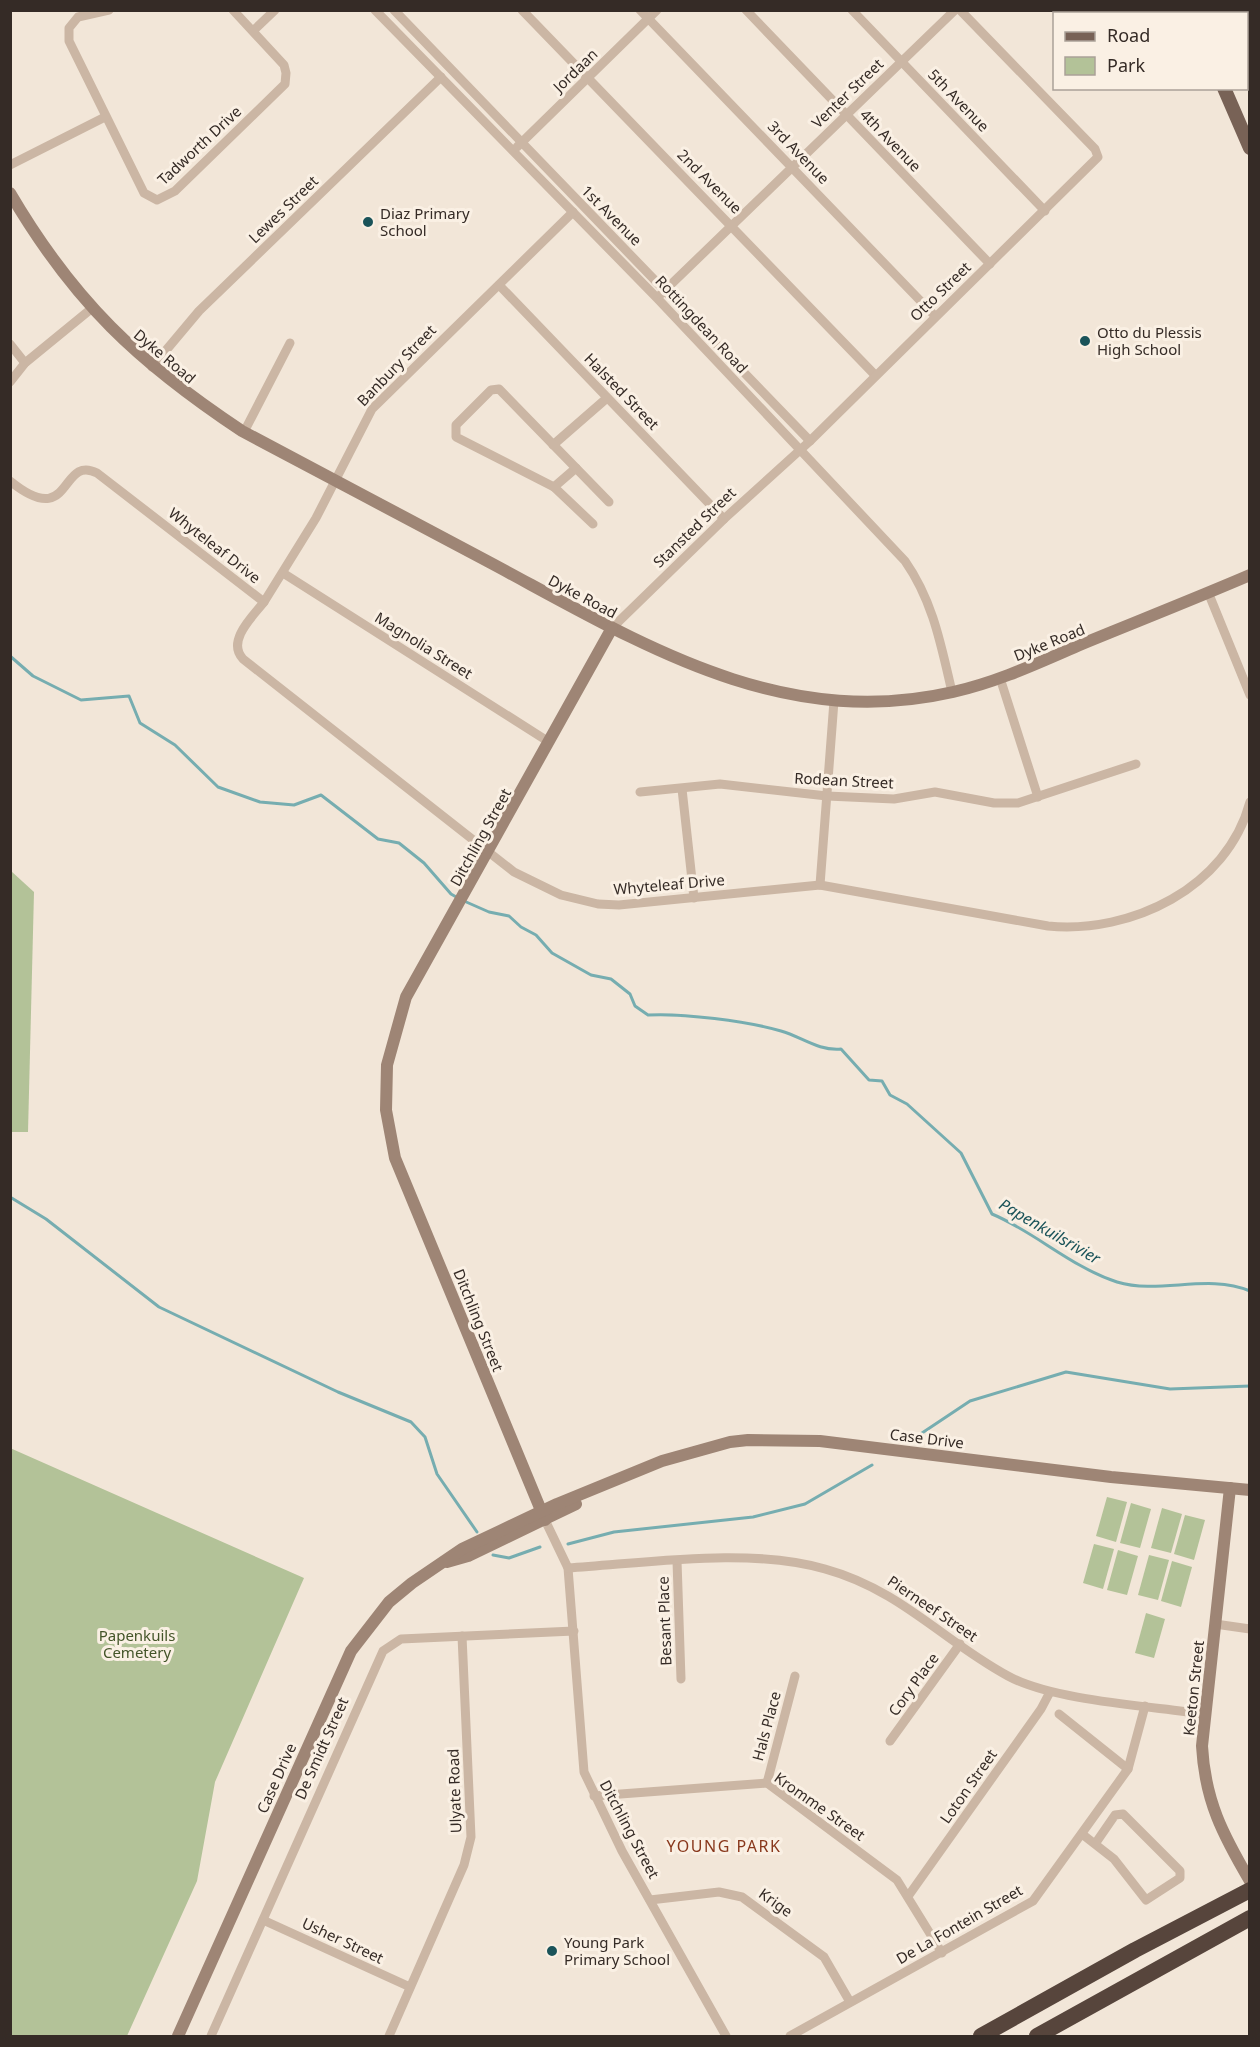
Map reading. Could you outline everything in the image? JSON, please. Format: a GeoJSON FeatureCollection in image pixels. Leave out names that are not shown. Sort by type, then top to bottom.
{"type":"FeatureCollection","features":[{"type":"Feature","properties":{"kind":"highway"},"geometry":{"type":"LineString","coordinates":[[981,2037],[1246,1888]]}},
{"type":"Feature","properties":{"kind":"highway"},"geometry":{"type":"LineString","coordinates":[[1037,2037],[1250,1918]]}},
{"type":"Feature","properties":{"kind":"highway"},"geometry":{"type":"LineString","coordinates":[[1154,1972],[1250,1927]]}},
{"type":"Feature","properties":{"kind":"main road"},"geometry":{"type":"LineString","coordinates":[[1225,90],[1250,148]]}},
{"type":"Feature","properties":{"kind":"street","name":"Tadworth Drive"},"geometry":{"type":"LineString","coordinates":[[109,10],[78,17],[69,28],[69,41],[144,194],[153,200],[168,197],[285,84],[284,65],[233,10]]}},
{"type":"Feature","properties":{"kind":"street"},"geometry":{"type":"LineString","coordinates":[[253,31],[274,10]]}},
{"type":"Feature","properties":{"kind":"street","name":"Rottingdean Road"},"geometry":{"type":"LineString","coordinates":[[375,10],[441,77],[517,147],[573,212],[896,550],[918,580],[933,611],[952,692]]}},
{"type":"Feature","properties":{"kind":"street","name":"1st Avenue"},"geometry":{"type":"LineString","coordinates":[[394,10],[517,147],[664,290],[810,441]]}},
{"type":"Feature","properties":{"kind":"street","name":"2nd Avenue"},"geometry":{"type":"LineString","coordinates":[[522,10],[732,224],[875,375]]}},
{"type":"Feature","properties":{"kind":"street","name":"3rd Avenue"},"geometry":{"type":"LineString","coordinates":[[640,10],[935,316]]}},
{"type":"Feature","properties":{"kind":"street","name":"Jordaan"},"geometry":{"type":"LineString","coordinates":[[517,147],[657,10]]}},
{"type":"Feature","properties":{"kind":"street","name":"4th Avenue"},"geometry":{"type":"LineString","coordinates":[[746,10],[990,264]]}},
{"type":"Feature","properties":{"kind":"street","name":"5th Avenue"},"geometry":{"type":"LineString","coordinates":[[852,10],[1045,212]]}},
{"type":"Feature","properties":{"kind":"street","name":"Venter Street"},"geometry":{"type":"LineString","coordinates":[[657,298],[955,10]]}},
{"type":"Feature","properties":{"kind":"street","name":"Otto Street"},"geometry":{"type":"LineString","coordinates":[[799,450],[1097,159],[1097,152],[960,10]]}},
{"type":"Feature","properties":{"kind":"street","name":"Lewes Street"},"geometry":{"type":"LineString","coordinates":[[152,367],[199,311],[441,77]]}},
{"type":"Feature","properties":{"kind":"street"},"geometry":{"type":"LineString","coordinates":[[10,165],[105,117]]}},
{"type":"Feature","properties":{"kind":"street","name":"Dyke Road"},"geometry":{"type":"LineString","coordinates":[[10,193],[38,238],[91,309],[152,367],[244,432],[612,628],[718,676],[782,694],[834,700],[891,700],[952,692],[1000,678],[1250,575]]}},
{"type":"Feature","properties":{"kind":"street","name":"Banbury Street"},"geometry":{"type":"LineString","coordinates":[[264,602],[316,518],[365,418],[380,399],[573,212]]}},
{"type":"Feature","properties":{"kind":"street","name":"Halsted Street"},"geometry":{"type":"LineString","coordinates":[[499,285],[724,519]]}},
{"type":"Feature","properties":{"kind":"street"},"geometry":{"type":"LineString","coordinates":[[10,382],[25,363],[91,309]]}},
{"type":"Feature","properties":{"kind":"street"},"geometry":{"type":"LineString","coordinates":[[244,432],[290,343]]}},
{"type":"Feature","properties":{"kind":"street"},"geometry":{"type":"LineString","coordinates":[[10,344],[25,363]]}},
{"type":"Feature","properties":{"kind":"street"},"geometry":{"type":"LineString","coordinates":[[593,524],[554,488],[459,440],[454,432],[463,418],[491,390],[497,388],[609,502]]}},
{"type":"Feature","properties":{"kind":"street"},"geometry":{"type":"LineString","coordinates":[[553,445],[607,398]]}},
{"type":"Feature","properties":{"kind":"street","name":"Stansted Street"},"geometry":{"type":"LineString","coordinates":[[612,628],[799,450]]}},
{"type":"Feature","properties":{"kind":"street"},"geometry":{"type":"LineString","coordinates":[[554,488],[576,468]]}},
{"type":"Feature","properties":{"kind":"street","name":"Whyteleaf Drive"},"geometry":{"type":"LineString","coordinates":[[10,481],[27,495],[42,500],[53,497],[79,471],[92,470],[264,602],[238,638],[240,656],[514,872],[543,889],[580,900],[619,905],[820,885],[1048,926],[1082,927],[1107,924],[1149,912],[1190,886],[1220,856],[1236,832],[1250,802]]}},
{"type":"Feature","properties":{"kind":"street","name":"Magnolia Street"},"geometry":{"type":"LineString","coordinates":[[283,573],[549,742]]}},
{"type":"Feature","properties":{"kind":"street"},"geometry":{"type":"LineString","coordinates":[[1208,592],[1250,695]]}},
{"type":"Feature","properties":{"kind":"street","name":"Ditchling Street"},"geometry":{"type":"LineString","coordinates":[[612,628],[417,977],[398,1018],[387,1065],[386,1110],[395,1158],[543,1515],[568,1568],[584,1772],[594,1796],[726,2037]]}},
{"type":"Feature","properties":{"kind":"street"},"geometry":{"type":"LineString","coordinates":[[1000,678],[1038,797]]}},
{"type":"Feature","properties":{"kind":"street"},"geometry":{"type":"LineString","coordinates":[[820,885],[834,700]]}},
{"type":"Feature","properties":{"kind":"street","name":"Rodean Street"},"geometry":{"type":"LineString","coordinates":[[640,792],[720,784],[827,796],[894,799],[935,792],[1006,804],[1038,797],[1136,764]]}},
{"type":"Feature","properties":{"kind":"street"},"geometry":{"type":"LineString","coordinates":[[682,789],[694,897]]}},
{"type":"Feature","properties":{"kind":"street","name":"Case Drive"},"geometry":{"type":"LineString","coordinates":[[178,2037],[347,1658],[362,1634],[389,1602],[412,1583],[468,1546],[662,1461],[704,1447],[748,1440],[790,1439],[1250,1490]]}},
{"type":"Feature","properties":{"kind":"street","name":"Keeton Street"},"geometry":{"type":"LineString","coordinates":[[1230,1488],[1203,1714],[1203,1774],[1212,1808],[1246,1888]]}},
{"type":"Feature","properties":{"kind":"street","name":"Pierneef Street"},"geometry":{"type":"LineString","coordinates":[[568,1568],[748,1557],[823,1568],[878,1589],[916,1612],[1008,1676],[1050,1692],[1203,1714]]}},
{"type":"Feature","properties":{"kind":"street","name":"Besant Place"},"geometry":{"type":"LineString","coordinates":[[677,1561],[681,1679]]}},
{"type":"Feature","properties":{"kind":"street"},"geometry":{"type":"LineString","coordinates":[[1215,1624],[1250,1629]]}},
{"type":"Feature","properties":{"kind":"street","name":"De Smidt Street"},"geometry":{"type":"LineString","coordinates":[[211,2037],[377,1659],[388,1646],[401,1639],[573,1631]]}},
{"type":"Feature","properties":{"kind":"street","name":"Ulyate Road"},"geometry":{"type":"LineString","coordinates":[[389,2037],[464,1865],[471,1837],[462,1636]]}},
{"type":"Feature","properties":{"kind":"street","name":"Cory Place"},"geometry":{"type":"LineString","coordinates":[[890,1742],[960,1644]]}},
{"type":"Feature","properties":{"kind":"street","name":"Hals Place"},"geometry":{"type":"LineString","coordinates":[[767,1783],[795,1676]]}},
{"type":"Feature","properties":{"kind":"street","name":"Loton Street"},"geometry":{"type":"LineString","coordinates":[[909,1895],[1041,1709],[1050,1692]]}},
{"type":"Feature","properties":{"kind":"street","name":"De La Fontein Street"},"geometry":{"type":"LineString","coordinates":[[790,2037],[1033,1901],[1128,1769],[1145,1706]]}},
{"type":"Feature","properties":{"kind":"street"},"geometry":{"type":"LineString","coordinates":[[1059,1714],[1128,1769]]}},
{"type":"Feature","properties":{"kind":"street","name":"Kromme Street"},"geometry":{"type":"LineString","coordinates":[[594,1796],[767,1783],[894,1877],[909,1895],[942,1953]]}},
{"type":"Feature","properties":{"kind":"street"},"geometry":{"type":"LineString","coordinates":[[1082,1834],[1118,1863],[1146,1900],[1180,1878],[1180,1871],[1123,1814],[1114,1815],[1095,1844]]}},
{"type":"Feature","properties":{"kind":"street","name":"Krige"},"geometry":{"type":"LineString","coordinates":[[650,1900],[719,1892],[742,1898],[824,1957],[850,2002]]}},
{"type":"Feature","properties":{"kind":"street","name":"Usher Street"},"geometry":{"type":"LineString","coordinates":[[263,1920],[410,1987]]}},
{"type":"Feature","properties":{"kind":"green space"},"geometry":{"type":"Polygon","coordinates":[[[11,871],[34,892],[28,1132],[11,1132],[11,871]]]}},
{"type":"Feature","properties":{"kind":"green space","name":"Papenkuils Cemetery"},"geometry":{"type":"Polygon","coordinates":[[[10,1448],[304,1578],[215,1782],[197,1881],[127,2036],[11,2036],[10,1448]]]}},
{"type":"Feature","properties":{"kind":"green space"},"geometry":{"type":"Polygon","coordinates":[[[1107,1497],[1127,1502],[1116,1542],[1096,1536],[1107,1497]]]}},
{"type":"Feature","properties":{"kind":"green space"},"geometry":{"type":"Polygon","coordinates":[[[1131,1503],[1151,1509],[1140,1548],[1120,1543],[1131,1503]]]}},
{"type":"Feature","properties":{"kind":"green space"},"geometry":{"type":"Polygon","coordinates":[[[1162,1508],[1182,1514],[1171,1553],[1151,1548],[1162,1508]]]}},
{"type":"Feature","properties":{"kind":"green space"},"geometry":{"type":"Polygon","coordinates":[[[1185,1515],[1205,1520],[1194,1560],[1174,1554],[1185,1515]]]}},
{"type":"Feature","properties":{"kind":"green space"},"geometry":{"type":"Polygon","coordinates":[[[1094,1544],[1114,1549],[1103,1589],[1083,1583],[1094,1544]]]}},
{"type":"Feature","properties":{"kind":"green space"},"geometry":{"type":"Polygon","coordinates":[[[1118,1550],[1138,1556],[1127,1595],[1107,1590],[1118,1550]]]}},
{"type":"Feature","properties":{"kind":"green space"},"geometry":{"type":"Polygon","coordinates":[[[1149,1555],[1169,1560],[1158,1600],[1138,1595],[1149,1555]]]}},
{"type":"Feature","properties":{"kind":"green space"},"geometry":{"type":"Polygon","coordinates":[[[1172,1561],[1192,1567],[1181,1607],[1161,1601],[1172,1561]]]}},
{"type":"Feature","properties":{"kind":"green space"},"geometry":{"type":"Polygon","coordinates":[[[1146,1613],[1165,1619],[1154,1658],[1135,1653],[1146,1613]]]}},
{"type":"Feature","properties":{"kind":"waterway","name":"Papenkuilsrivier"},"geometry":{"type":"LineString","coordinates":[[10,656],[33,676],[81,700],[129,696],[140,723],[175,745],[218,787],[260,802],[294,805],[321,795],[378,839],[399,843],[424,863],[451,894],[458,898]]}},
{"type":"Feature","properties":{"kind":"waterway","name":"Papenkuilsrivier"},"geometry":{"type":"LineString","coordinates":[[464,901],[489,912],[509,916],[521,927],[536,935],[552,953],[591,975],[611,979],[630,994],[635,1006],[648,1015],[696,1017],[751,1024],[781,1031],[825,1048],[841,1049],[869,1080],[882,1081],[890,1095],[907,1104],[961,1153],[992,1214],[1008,1221],[1100,1276],[1133,1285],[1217,1284],[1250,1291]]}},
{"type":"Feature","properties":{"kind":"waterway"},"geometry":{"type":"LineString","coordinates":[[10,1197],[46,1219],[159,1307],[338,1392],[411,1422],[425,1437],[437,1474],[477,1532]]}},
{"type":"Feature","properties":{"kind":"waterway"},"geometry":{"type":"LineString","coordinates":[[919,1435],[970,1401],[1066,1372],[1170,1389],[1250,1386]]}},
{"type":"Feature","properties":{"kind":"waterway"},"geometry":{"type":"LineString","coordinates":[[568,1544],[614,1532],[753,1517],[805,1504],[872,1465]]}},
{"type":"Feature","properties":{"kind":"waterway"},"geometry":{"type":"LineString","coordinates":[[493,1555],[509,1558],[540,1547]]}},
{"type":"Feature","properties":{"kind":"place","name":"Diaz Primary School"},"geometry":{"type":"Point","coordinates":[368,222]}},
{"type":"Feature","properties":{"kind":"place","name":"Otto du Plessis High School"},"geometry":{"type":"Point","coordinates":[1085,341]}},
{"type":"Feature","properties":{"kind":"place","name":"Young Park Primary School"},"geometry":{"type":"Point","coordinates":[552,1951]}},
{"type":"Feature","properties":{"kind":"district","name":"YOUNG PARK"},"geometry":{"type":"Point","coordinates":[724,1846]}}]}
